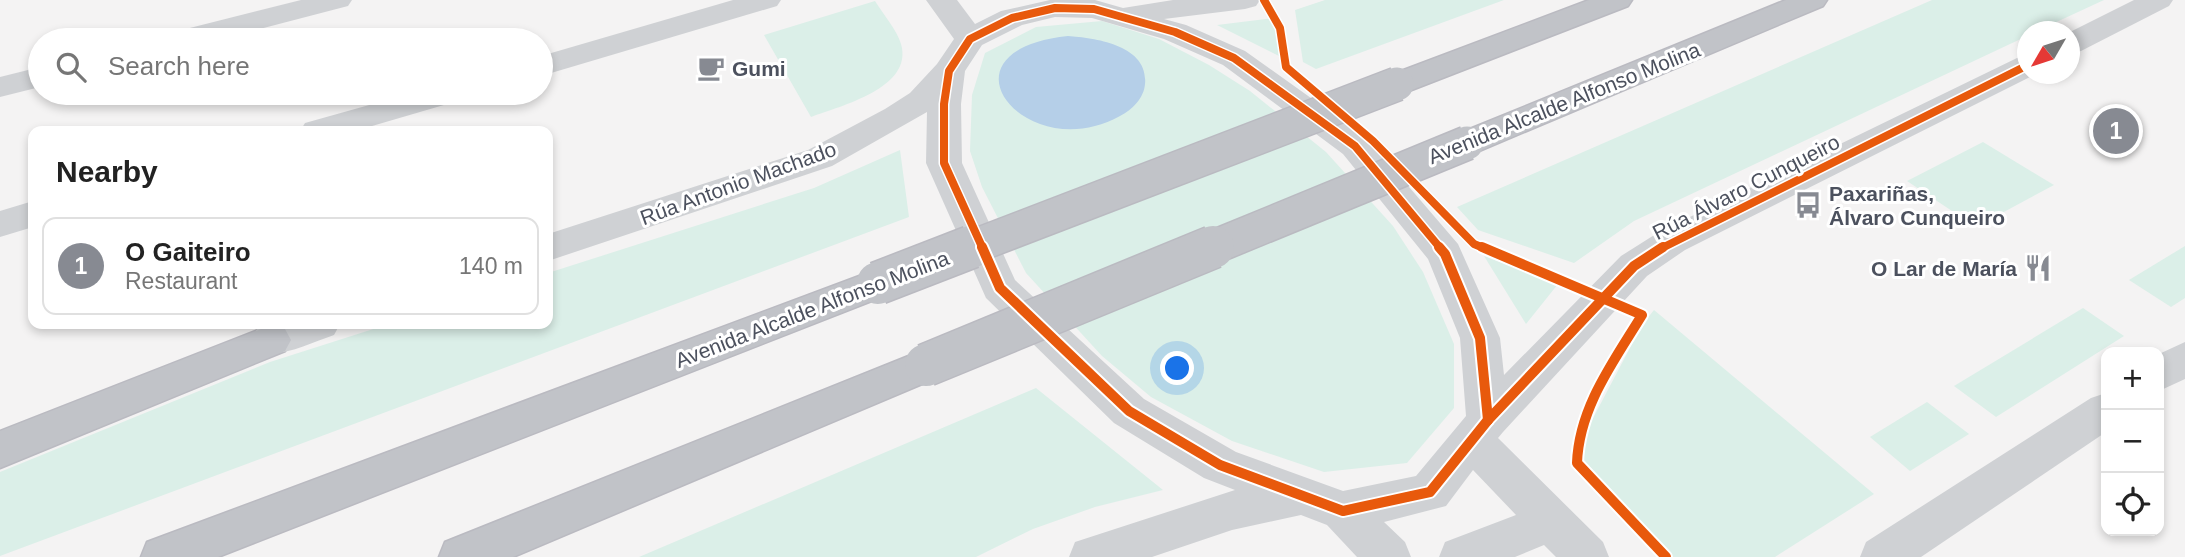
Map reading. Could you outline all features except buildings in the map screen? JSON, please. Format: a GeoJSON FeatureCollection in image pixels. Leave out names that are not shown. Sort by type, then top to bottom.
{"type":"FeatureCollection","features":[{"type":"Feature","properties":{"kind":"highway","name":"Avenida Alcalde Alfonso Molina"},"geometry":{"type":"LineString","coordinates":[[164,557],[1617,0]]}},
{"type":"Feature","properties":{"kind":"highway","name":"Avenida Alcalde Alfonso Molina"},"geometry":{"type":"LineString","coordinates":[[463,557],[1812,0]]}},
{"type":"Feature","properties":{"kind":"highway"},"geometry":{"type":"LineString","coordinates":[[0,450],[271,340]]}},
{"type":"Feature","properties":{"kind":"street"},"geometry":{"type":"LineString","coordinates":[[228,28],[337,0]]}},
{"type":"Feature","properties":{"kind":"street"},"geometry":{"type":"LineString","coordinates":[[553,62],[766,0]]}},
{"type":"Feature","properties":{"kind":"street"},"geometry":{"type":"LineString","coordinates":[[942,0],[960,55],[944,104],[944,163],[1000,288],[1129,411],[1220,465],[1343,511],[1388,557]]}},
{"type":"Feature","properties":{"kind":"street"},"geometry":{"type":"LineString","coordinates":[[960,55],[1012,18],[1055,8],[1245,0]]}},
{"type":"Feature","properties":{"kind":"street"},"geometry":{"type":"LineString","coordinates":[[2080,39],[2158,0]]}},
{"type":"Feature","properties":{"kind":"street"},"geometry":{"type":"LineString","coordinates":[[1097,8],[1175,32],[1234,58],[1355,146],[1445,254],[1480,338],[1480,430],[1552,521],[1586,557]]}},
{"type":"Feature","properties":{"kind":"street","name":"Rúa Antonio Machado"},"geometry":{"type":"LineString","coordinates":[[553,246],[820,158],[897,117],[922,100],[960,55]]}},
{"type":"Feature","properties":{"kind":"street","name":"Rúa Álvaro Cunqueiro"},"geometry":{"type":"LineString","coordinates":[[1343,511],[1430,492],[1480,430],[1634,266],[1672,241],[2017,70]]}},
{"type":"Feature","properties":{"kind":"street"},"geometry":{"type":"LineString","coordinates":[[0,87],[28,79]]}},
{"type":"Feature","properties":{"kind":"street"},"geometry":{"type":"LineString","coordinates":[[334,126],[407,105]]}},
{"type":"Feature","properties":{"kind":"street"},"geometry":{"type":"LineString","coordinates":[[0,224],[28,216]]}},
{"type":"Feature","properties":{"kind":"street"},"geometry":{"type":"LineString","coordinates":[[271,340],[305,329]]}},
{"type":"Feature","properties":{"kind":"street"},"geometry":{"type":"LineString","coordinates":[[2164,372],[2185,358]]}},
{"type":"Feature","properties":{"kind":"street"},"geometry":{"type":"LineString","coordinates":[[1883,557],[2101,413]]}},
{"type":"Feature","properties":{"kind":"street"},"geometry":{"type":"LineString","coordinates":[[1092,557],[1232,510],[1301,496]]}},
{"type":"Feature","properties":{"kind":"street"},"geometry":{"type":"LineString","coordinates":[[1462,557],[1552,521]]}},
{"type":"Feature","properties":{"kind":"shaded area"},"geometry":{"type":"Polygon","coordinates":[[[1325,0],[1504,0],[1316,69],[1303,62],[1295,10],[1325,0]]]}},
{"type":"Feature","properties":{"kind":"shaded area"},"geometry":{"type":"Polygon","coordinates":[[[1932,0],[2104,0],[2059,21],[2017,21],[2017,41],[1634,221],[1574,263],[1478,230],[1457,207],[1932,0]]]}},
{"type":"Feature","properties":{"kind":"shaded area"},"geometry":{"type":"Polygon","coordinates":[[[875,1],[901,44],[902,59],[897,72],[886,84],[872,93],[811,117],[764,35],[875,1]]]}},
{"type":"Feature","properties":{"kind":"shaded area"},"geometry":{"type":"Polygon","coordinates":[[[1274,18],[1279,56],[1217,25],[1274,18]]]}},
{"type":"Feature","properties":{"kind":"shaded area"},"geometry":{"type":"Polygon","coordinates":[[[1102,21],[1159,39],[1209,65],[1250,91],[1326,152],[1393,226],[1423,272],[1454,344],[1454,408],[1407,463],[1324,472],[1232,441],[1151,397],[1102,356],[1026,273],[982,187],[970,151],[972,95],[985,53],[1036,27],[1102,21]]]}},
{"type":"Feature","properties":{"kind":"shaded area"},"geometry":{"type":"Polygon","coordinates":[[[1983,142],[2054,185],[1976,227],[1907,181],[1983,142]]]}},
{"type":"Feature","properties":{"kind":"shaded area"},"geometry":{"type":"Polygon","coordinates":[[[900,150],[909,217],[0,556],[0,472],[270,362],[373,329],[553,329],[553,271],[814,188],[900,150]]]}},
{"type":"Feature","properties":{"kind":"shaded area"},"geometry":{"type":"Polygon","coordinates":[[[2185,246],[2185,298],[2171,307],[2129,280],[2185,246]]]}},
{"type":"Feature","properties":{"kind":"shaded area"},"geometry":{"type":"Polygon","coordinates":[[[1484,256],[1558,284],[1526,324],[1484,256]]]}},
{"type":"Feature","properties":{"kind":"shaded area"},"geometry":{"type":"Polygon","coordinates":[[[2083,308],[2124,336],[2107,347],[2101,347],[2101,351],[1996,417],[1954,386],[2083,308]]]}},
{"type":"Feature","properties":{"kind":"shaded area"},"geometry":{"type":"Polygon","coordinates":[[[1654,310],[1874,494],[1775,557],[1670,557],[1583,459],[1581,441],[1642,325],[1654,310]]]}},
{"type":"Feature","properties":{"kind":"shaded area"},"geometry":{"type":"Polygon","coordinates":[[[1036,388],[1163,490],[1095,507],[1033,529],[976,557],[639,557],[1036,388]]]}},
{"type":"Feature","properties":{"kind":"shaded area"},"geometry":{"type":"Polygon","coordinates":[[[1927,402],[1969,434],[1910,471],[1870,437],[1927,402]]]}},
{"type":"Feature","properties":{"kind":"water"},"geometry":{"type":"Polygon","coordinates":[[[1068,36],[1118,46],[1138,60],[1144,71],[1145,84],[1140,99],[1133,107],[1120,116],[1085,128],[1053,128],[1026,117],[1007,101],[999,82],[1004,62],[1027,46],[1068,36]]]}},
{"type":"Feature","properties":{"kind":"cycle path"},"geometry":{"type":"LineString","coordinates":[[1264,0],[1280,28],[1286,67],[1373,141],[1474,244],[1642,315],[1589,406],[1582,426],[1577,463],[1666,557]]}},
{"type":"Feature","properties":{"kind":"cycle path"},"geometry":{"type":"LineString","coordinates":[[1055,8],[1094,9],[1175,32],[1234,58],[1355,146],[1445,254],[1480,338],[1488,420],[1430,492],[1343,511],[1220,465],[1129,411],[1000,288],[944,163],[944,104],[949,71],[970,39],[1012,18],[1055,8]]}},
{"type":"Feature","properties":{"kind":"cycle path"},"geometry":{"type":"LineString","coordinates":[[1488,420],[1634,266],[1672,241],[2017,70]]}},
{"type":"Feature","properties":{"kind":"place","name":"Gumi"},"geometry":{"type":"Point","coordinates":[711,68]}},
{"type":"Feature","properties":{"kind":"place","name":"O Gaiteiro"},"geometry":{"type":"Point","coordinates":[2116,131]}},
{"type":"Feature","properties":{"kind":"place","name":"Paxariñas, Álvaro Cunqueiro"},"geometry":{"type":"Point","coordinates":[1808,205]}},
{"type":"Feature","properties":{"kind":"place","name":"O Lar de María"},"geometry":{"type":"Point","coordinates":[2038,268]}}]}
